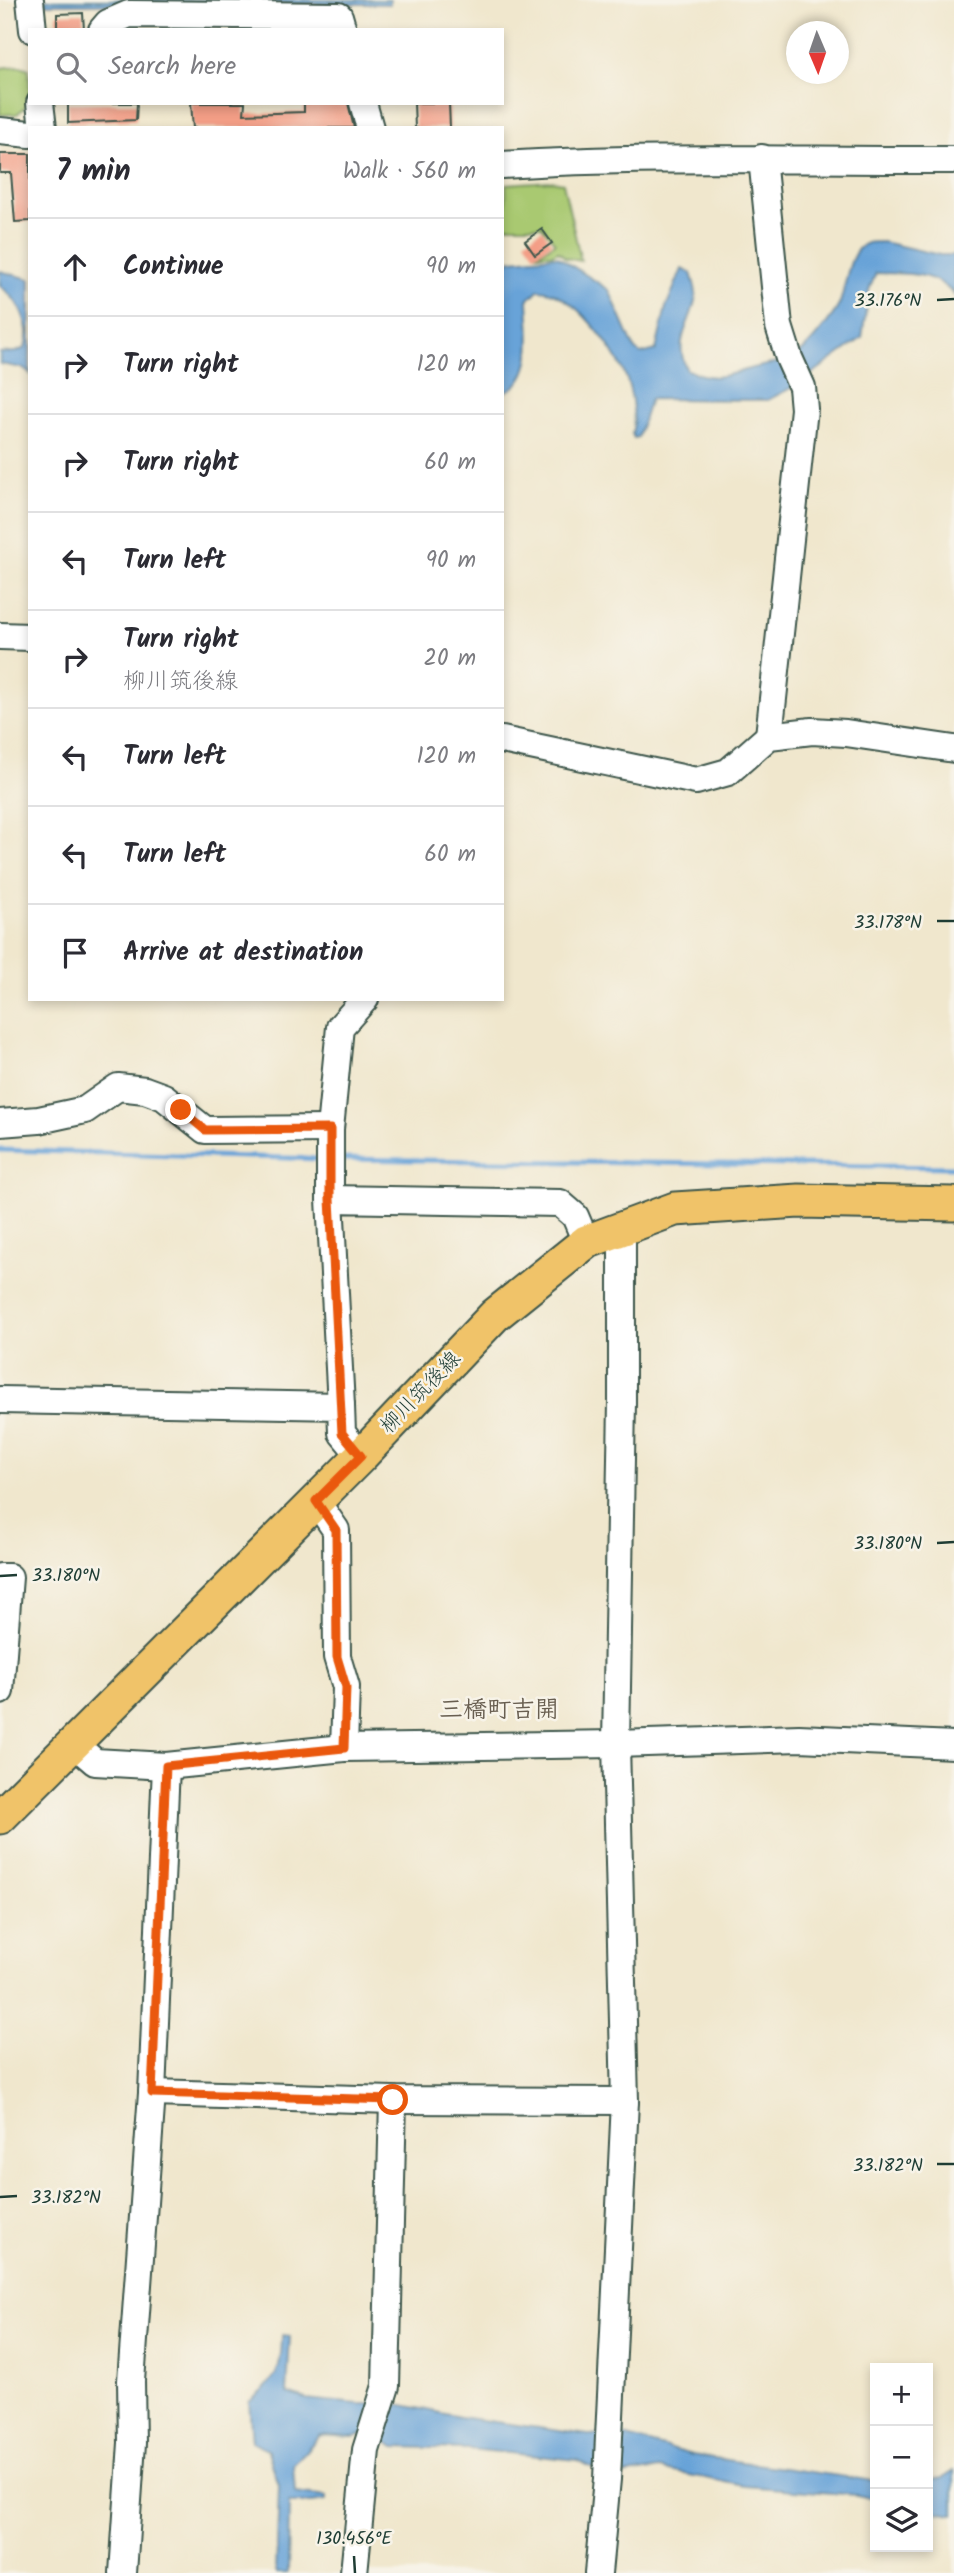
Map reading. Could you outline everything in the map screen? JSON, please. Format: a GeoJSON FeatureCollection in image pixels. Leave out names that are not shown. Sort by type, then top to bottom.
{"type":"FeatureCollection","features":[{"type":"Feature","properties":{"kind":"main road","name":"柳川筑後線"},"geometry":{"type":"LineString","coordinates":[[1,1816],[361,1456],[495,1315],[586,1242],[675,1209],[799,1201],[954,1204]]}},
{"type":"Feature","properties":{"kind":"street"},"geometry":{"type":"LineString","coordinates":[[30,0],[33,28]]}},
{"type":"Feature","properties":{"kind":"street"},"geometry":{"type":"LineString","coordinates":[[104,28],[108,23],[130,14],[166,22],[260,8],[339,16],[342,28]]}},
{"type":"Feature","properties":{"kind":"street"},"geometry":{"type":"LineString","coordinates":[[40,105],[43,126]]}},
{"type":"Feature","properties":{"kind":"street"},"geometry":{"type":"LineString","coordinates":[[364,105],[369,126]]}},
{"type":"Feature","properties":{"kind":"street"},"geometry":{"type":"LineString","coordinates":[[0,131],[28,134]]}},
{"type":"Feature","properties":{"kind":"street"},"geometry":{"type":"LineString","coordinates":[[762,158],[779,326],[802,387],[804,409],[769,736]]}},
{"type":"Feature","properties":{"kind":"street"},"geometry":{"type":"LineString","coordinates":[[504,166],[587,160],[954,160]]}},
{"type":"Feature","properties":{"kind":"street"},"geometry":{"type":"LineString","coordinates":[[0,636],[28,637]]}},
{"type":"Feature","properties":{"kind":"street"},"geometry":{"type":"LineString","coordinates":[[504,740],[696,781],[728,772],[769,736],[812,731],[846,733],[954,749]]}},
{"type":"Feature","properties":{"kind":"street"},"geometry":{"type":"LineString","coordinates":[[361,1456],[342,1433],[330,1199],[330,1129],[340,1027],[363,1001]]}},
{"type":"Feature","properties":{"kind":"street"},"geometry":{"type":"LineString","coordinates":[[0,1123],[39,1120],[85,1110],[118,1087],[145,1090],[164,1097],[205,1130],[330,1129]]}},
{"type":"Feature","properties":{"kind":"street"},"geometry":{"type":"LineString","coordinates":[[330,1199],[560,1203],[575,1216],[586,1242]]}},
{"type":"Feature","properties":{"kind":"street"},"geometry":{"type":"LineString","coordinates":[[598,2573],[607,2479],[625,2101],[616,1744],[622,1228]]}},
{"type":"Feature","properties":{"kind":"street"},"geometry":{"type":"LineString","coordinates":[[0,1400],[341,1406]]}},
{"type":"Feature","properties":{"kind":"street"},"geometry":{"type":"LineString","coordinates":[[316,1501],[336,1530],[337,1657],[346,1687],[344,1748]]}},
{"type":"Feature","properties":{"kind":"street"},"geometry":{"type":"LineString","coordinates":[[0,1577],[9,1577],[0,1691]]}},
{"type":"Feature","properties":{"kind":"street"},"geometry":{"type":"LineString","coordinates":[[74,1744],[95,1762],[166,1766],[344,1748],[799,1738],[954,1745]]}},
{"type":"Feature","properties":{"kind":"street"},"geometry":{"type":"LineString","coordinates":[[123,2573],[132,2443],[131,2381],[152,2093],[166,1766]]}},
{"type":"Feature","properties":{"kind":"street"},"geometry":{"type":"LineString","coordinates":[[152,2093],[393,2100],[625,2101]]}},
{"type":"Feature","properties":{"kind":"street"},"geometry":{"type":"LineString","coordinates":[[354,2573],[366,2450],[386,2386],[393,2100]]}},
{"type":"Feature","properties":{"kind":"green space"},"geometry":{"type":"Polygon","coordinates":[[[20,66],[28,69],[28,105],[17,114],[0,115],[0,68],[20,66]]]}},
{"type":"Feature","properties":{"kind":"green space"},"geometry":{"type":"Polygon","coordinates":[[[551,181],[563,183],[581,261],[566,258],[558,251],[553,254],[538,254],[555,243],[542,226],[506,226],[506,184],[551,181]]]}},
{"type":"Feature","properties":{"kind":"water"},"geometry":{"type":"Polygon","coordinates":[[[39,0],[390,0],[390,4],[43,4],[39,0]]]}},
{"type":"Feature","properties":{"kind":"water"},"geometry":{"type":"Polygon","coordinates":[[[883,242],[940,255],[954,255],[954,295],[938,281],[928,277],[876,273],[869,290],[862,338],[795,386],[768,400],[650,399],[638,437],[634,438],[630,389],[614,354],[596,329],[574,306],[550,292],[538,290],[528,300],[530,339],[527,366],[522,378],[514,387],[504,392],[504,266],[511,260],[557,256],[609,290],[635,350],[641,354],[656,350],[666,307],[682,269],[691,273],[696,295],[682,340],[683,359],[687,370],[704,376],[718,377],[780,362],[801,352],[820,332],[839,305],[851,261],[860,247],[867,243],[883,242]]]}},
{"type":"Feature","properties":{"kind":"water"},"geometry":{"type":"Polygon","coordinates":[[[0,271],[28,278],[28,372],[22,368],[0,364],[0,353],[16,352],[25,348],[27,330],[18,305],[0,286],[0,271]]]}},
{"type":"Feature","properties":{"kind":"water"},"geometry":{"type":"Polygon","coordinates":[[[282,2335],[290,2336],[287,2393],[306,2399],[358,2404],[398,2404],[460,2417],[588,2435],[617,2434],[692,2455],[870,2480],[870,2498],[745,2486],[659,2469],[623,2475],[616,2469],[599,2471],[577,2460],[469,2449],[394,2447],[380,2437],[368,2433],[353,2437],[320,2435],[293,2465],[295,2493],[326,2497],[326,2501],[289,2503],[288,2573],[276,2573],[279,2486],[268,2451],[252,2442],[249,2402],[272,2380],[280,2358],[282,2335]]]}},
{"type":"Feature","properties":{"kind":"water"},"geometry":{"type":"Polygon","coordinates":[[[954,2471],[954,2514],[933,2511],[933,2479],[943,2478],[954,2471]]]}},
{"type":"Feature","properties":{"kind":"building"},"geometry":{"type":"Polygon","coordinates":[[[83,13],[84,28],[57,28],[57,14],[83,13]]]}},
{"type":"Feature","properties":{"kind":"building"},"geometry":{"type":"Polygon","coordinates":[[[68,105],[137,105],[136,120],[68,123],[68,105]]]}},
{"type":"Feature","properties":{"kind":"building"},"geometry":{"type":"Polygon","coordinates":[[[191,105],[245,105],[244,114],[304,112],[304,105],[348,105],[354,126],[193,126],[191,105]]]}},
{"type":"Feature","properties":{"kind":"building"},"geometry":{"type":"Polygon","coordinates":[[[414,105],[449,105],[450,126],[415,126],[414,105]]]}},
{"type":"Feature","properties":{"kind":"building"},"geometry":{"type":"Polygon","coordinates":[[[0,154],[28,154],[28,221],[15,222],[11,173],[0,173],[0,154]]]}},
{"type":"Feature","properties":{"kind":"building"},"geometry":{"type":"Polygon","coordinates":[[[542,229],[552,243],[535,255],[525,241],[542,229]]]}},
{"type":"Feature","properties":{"kind":"waterway"},"geometry":{"type":"LineString","coordinates":[[0,1150],[322,1159]]}},
{"type":"Feature","properties":{"kind":"waterway"},"geometry":{"type":"LineString","coordinates":[[339,1159],[954,1167]]}},
{"type":"Feature","properties":{"kind":"district","name":"三橋町吉開"},"geometry":{"type":"Point","coordinates":[499,1710]}},
{"type":"Feature","properties":{"kind":"route"},"geometry":{"type":"LineString","coordinates":[[181,1110],[205,1130],[330,1129],[330,1199],[342,1433],[361,1456],[316,1501],[336,1530],[337,1657],[346,1687],[344,1748],[166,1766],[152,2093],[393,2100]]}}]}
